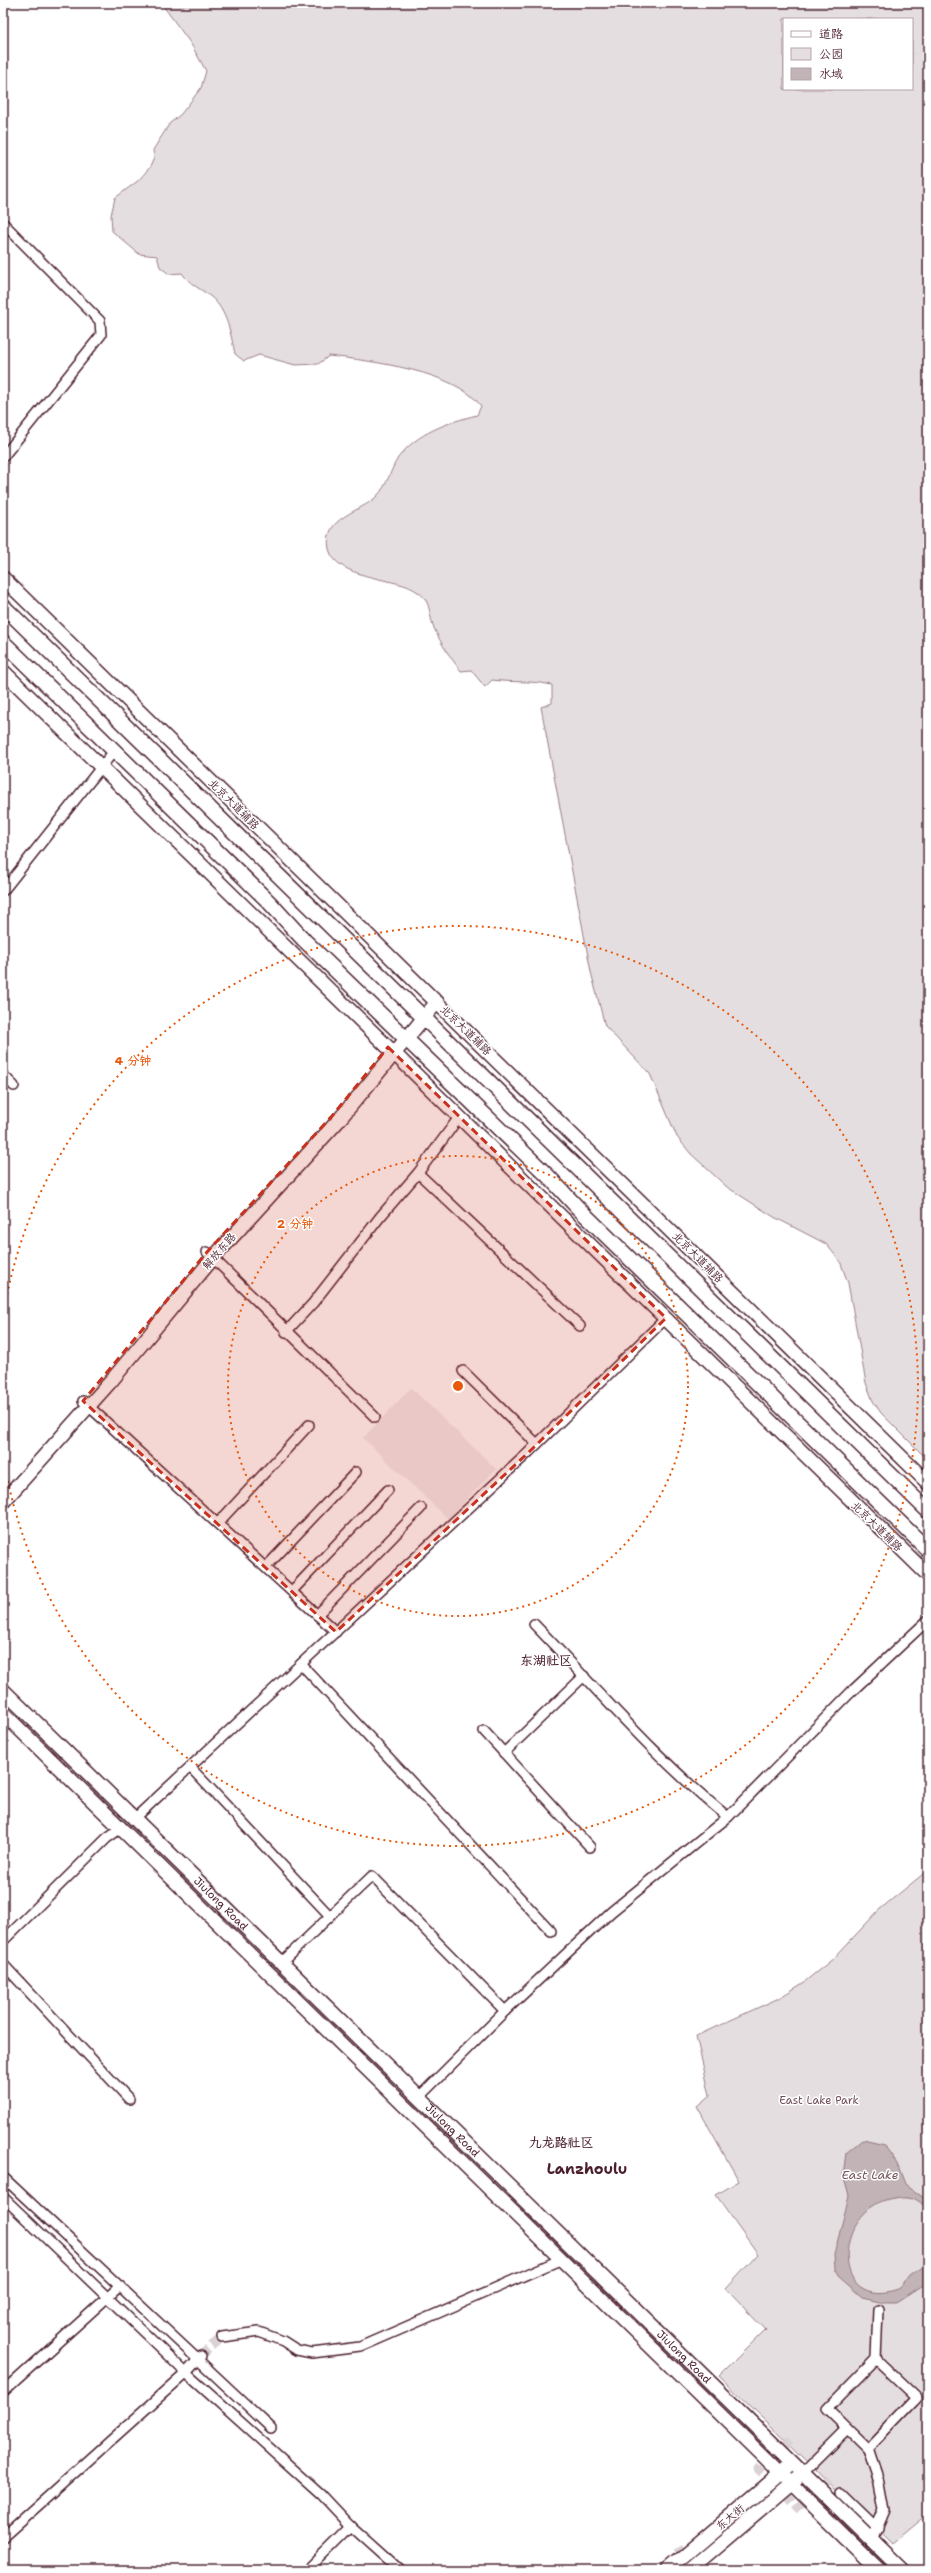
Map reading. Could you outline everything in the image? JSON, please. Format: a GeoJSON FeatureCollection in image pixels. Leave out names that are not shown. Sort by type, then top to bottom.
{"type":"FeatureCollection","features":[{"type":"Feature","properties":{"kind":"main road","name":"北京大道辅路"},"geometry":{"type":"LineString","coordinates":[[3,578],[928,1483]]}},
{"type":"Feature","properties":{"kind":"main road"},"geometry":{"type":"LineString","coordinates":[[3,606],[928,1511]]}},
{"type":"Feature","properties":{"kind":"main road"},"geometry":{"type":"LineString","coordinates":[[3,642],[928,1550]]}},
{"type":"Feature","properties":{"kind":"main road","name":"北京大道辅路"},"geometry":{"type":"LineString","coordinates":[[3,671],[102,766],[928,1575]]}},
{"type":"Feature","properties":{"kind":"main road","name":"解放东路"},"geometry":{"type":"LineString","coordinates":[[3,1502],[210,1255],[391,1050],[434,999]]}},
{"type":"Feature","properties":{"kind":"main road","name":"解放东路"},"geometry":{"type":"LineString","coordinates":[[3,1490],[86,1404]]}},
{"type":"Feature","properties":{"kind":"main road","name":"Jiulong Road"},"geometry":{"type":"LineString","coordinates":[[3,1690],[902,2570]]}},
{"type":"Feature","properties":{"kind":"main road","name":"Jiulong Road"},"geometry":{"type":"LineString","coordinates":[[3,1713],[879,2570]]}},
{"type":"Feature","properties":{"kind":"main road","name":"东大街"},"geometry":{"type":"LineString","coordinates":[[666,2570],[793,2464]]}},
{"type":"Feature","properties":{"kind":"main road","name":"东大街"},"geometry":{"type":"LineString","coordinates":[[689,2570],[803,2473]]}},
{"type":"Feature","properties":{"kind":"street"},"geometry":{"type":"LineString","coordinates":[[3,223],[100,321],[101,335],[3,457]]}},
{"type":"Feature","properties":{"kind":"street"},"geometry":{"type":"LineString","coordinates":[[3,891],[114,751]]}},
{"type":"Feature","properties":{"kind":"street"},"geometry":{"type":"LineString","coordinates":[[3,1075],[14,1086]]}},
{"type":"Feature","properties":{"kind":"street"},"geometry":{"type":"LineString","coordinates":[[286,1332],[313,1303],[380,1217],[418,1173],[460,1116]]}},
{"type":"Feature","properties":{"kind":"street"},"geometry":{"type":"LineString","coordinates":[[418,1173],[580,1326]]}},
{"type":"Feature","properties":{"kind":"street"},"geometry":{"type":"LineString","coordinates":[[210,1255],[286,1332],[375,1417]]}},
{"type":"Feature","properties":{"kind":"street"},"geometry":{"type":"LineString","coordinates":[[134,1819],[537,1444],[666,1318]]}},
{"type":"Feature","properties":{"kind":"street"},"geometry":{"type":"LineString","coordinates":[[463,1371],[537,1444]]}},
{"type":"Feature","properties":{"kind":"street"},"geometry":{"type":"LineString","coordinates":[[86,1404],[336,1632]]}},
{"type":"Feature","properties":{"kind":"street"},"geometry":{"type":"LineString","coordinates":[[218,1523],[309,1425]]}},
{"type":"Feature","properties":{"kind":"street"},"geometry":{"type":"LineString","coordinates":[[266,1567],[356,1472]]}},
{"type":"Feature","properties":{"kind":"street"},"geometry":{"type":"LineString","coordinates":[[292,1591],[388,1490]]}},
{"type":"Feature","properties":{"kind":"street"},"geometry":{"type":"LineString","coordinates":[[317,1615],[421,1508]]}},
{"type":"Feature","properties":{"kind":"street"},"geometry":{"type":"LineString","coordinates":[[419,2097],[505,2011],[611,1912],[728,1817],[852,1692],[928,1620]]}},
{"type":"Feature","properties":{"kind":"street"},"geometry":{"type":"LineString","coordinates":[[534,1624],[646,1742],[703,1797],[728,1817]]}},
{"type":"Feature","properties":{"kind":"street"},"geometry":{"type":"LineString","coordinates":[[301,1664],[551,1931]]}},
{"type":"Feature","properties":{"kind":"street"},"geometry":{"type":"LineString","coordinates":[[504,1753],[584,1676]]}},
{"type":"Feature","properties":{"kind":"street"},"geometry":{"type":"LineString","coordinates":[[484,1731],[590,1847]]}},
{"type":"Feature","properties":{"kind":"street"},"geometry":{"type":"LineString","coordinates":[[190,1768],[330,1916]]}},
{"type":"Feature","properties":{"kind":"street"},"geometry":{"type":"LineString","coordinates":[[3,1941],[107,1838],[121,1828]]}},
{"type":"Feature","properties":{"kind":"street"},"geometry":{"type":"LineString","coordinates":[[281,1963],[372,1876],[505,2011]]}},
{"type":"Feature","properties":{"kind":"street"},"geometry":{"type":"LineString","coordinates":[[3,1964],[129,2099]]}},
{"type":"Feature","properties":{"kind":"street"},"geometry":{"type":"LineString","coordinates":[[3,2177],[120,2286],[200,2357],[271,2428]]}},
{"type":"Feature","properties":{"kind":"street"},"geometry":{"type":"LineString","coordinates":[[3,2197],[186,2373],[321,2494],[350,2526],[400,2570]]}},
{"type":"Feature","properties":{"kind":"street"},"geometry":{"type":"LineString","coordinates":[[222,2337],[259,2332],[283,2341],[297,2350],[312,2354],[360,2347],[562,2259]]}},
{"type":"Feature","properties":{"kind":"street"},"geometry":{"type":"LineString","coordinates":[[3,2392],[120,2286]]}},
{"type":"Feature","properties":{"kind":"street"},"geometry":{"type":"LineString","coordinates":[[871,2540],[884,2509],[879,2482],[868,2449],[827,2409],[876,2359],[878,2309]]}},
{"type":"Feature","properties":{"kind":"street"},"geometry":{"type":"LineString","coordinates":[[3,2537],[186,2373],[200,2357]]}},
{"type":"Feature","properties":{"kind":"street"},"geometry":{"type":"LineString","coordinates":[[868,2449],[917,2398],[876,2359]]}},
{"type":"Feature","properties":{"kind":"street"},"geometry":{"type":"LineString","coordinates":[[803,2473],[848,2429]]}},
{"type":"Feature","properties":{"kind":"street"},"geometry":{"type":"LineString","coordinates":[[842,2493],[877,2528]]}},
{"type":"Feature","properties":{"kind":"street"},"geometry":{"type":"LineString","coordinates":[[307,2570],[350,2526]]}},
{"type":"Feature","properties":{"kind":"highlighted area"},"geometry":{"type":"Polygon","coordinates":[[[388,1047],[666,1318],[529,1452],[336,1632],[83,1401],[207,1252],[332,1116],[388,1047]]]}},
{"type":"Feature","properties":{"kind":"shaded area"},"geometry":{"type":"Polygon","coordinates":[[[411,1388],[496,1469],[448,1519],[363,1438],[411,1388]]]}},
{"type":"Feature","properties":{"kind":"green space"},"geometry":{"type":"Polygon","coordinates":[[[161,3],[928,3],[928,1460],[881,1413],[873,1401],[866,1383],[848,1283],[840,1261],[826,1244],[774,1217],[727,1187],[691,1154],[677,1137],[650,1074],[605,1026],[591,972],[541,707],[552,703],[552,685],[492,680],[485,687],[471,670],[461,671],[449,655],[434,628],[428,605],[423,596],[411,588],[366,576],[342,566],[334,559],[329,549],[328,538],[331,529],[344,517],[376,497],[386,483],[398,458],[405,449],[424,435],[444,425],[477,415],[481,406],[469,394],[453,384],[433,376],[389,365],[329,356],[318,364],[295,365],[259,355],[244,361],[235,354],[228,323],[221,309],[211,297],[192,283],[182,273],[169,274],[160,267],[157,256],[139,254],[112,231],[111,215],[115,198],[139,180],[150,167],[154,158],[153,150],[170,123],[181,114],[201,88],[206,71],[191,44],[161,3]]]}},
{"type":"Feature","properties":{"kind":"green space","name":"East Lake Park"},"geometry":{"type":"Polygon","coordinates":[[[928,1870],[928,2504],[926,2515],[891,2544],[719,2376],[765,2330],[726,2289],[758,2254],[716,2195],[739,2181],[697,2106],[710,2095],[696,2036],[779,1998],[803,1983],[834,1958],[879,1910],[928,1870]]]}},
{"type":"Feature","properties":{"kind":"water","name":"East Lake"},"geometry":{"type":"Polygon","coordinates":[[[862,2140],[884,2145],[897,2163],[905,2184],[928,2201],[928,2210],[917,2200],[909,2197],[894,2198],[874,2205],[860,2219],[851,2236],[847,2255],[850,2272],[859,2285],[874,2292],[898,2289],[910,2275],[928,2263],[928,2282],[897,2302],[884,2302],[862,2297],[838,2276],[835,2270],[834,2255],[849,2196],[843,2175],[846,2153],[862,2140]]]}},
{"type":"Feature","properties":{"kind":"tunnel"},"geometry":{"type":"LineString","coordinates":[[201,2355],[222,2337]]}},
{"type":"Feature","properties":{"kind":"tunnel"},"geometry":{"type":"LineString","coordinates":[[790,2440],[758,2470],[800,2511]]}},
{"type":"Feature","properties":{"kind":"tunnel"},"geometry":{"type":"LineString","coordinates":[[804,2504],[829,2481]]}},
{"type":"Feature","properties":{"kind":"tunnel"},"geometry":{"type":"LineString","coordinates":[[677,2570],[763,2497]]}},
{"type":"Feature","properties":{"kind":"tunnel"},"geometry":{"type":"LineString","coordinates":[[676,2547],[687,2559]]}},
{"type":"Feature","properties":{"kind":"district","name":"东湖社区"},"geometry":{"type":"Point","coordinates":[546,1660]}},
{"type":"Feature","properties":{"kind":"district","name":"九龙路社区"},"geometry":{"type":"Point","coordinates":[561,2142]}},
{"type":"Feature","properties":{"kind":"district","name":"Lanzhoulu"},"geometry":{"type":"Point","coordinates":[587,2169]}}]}
